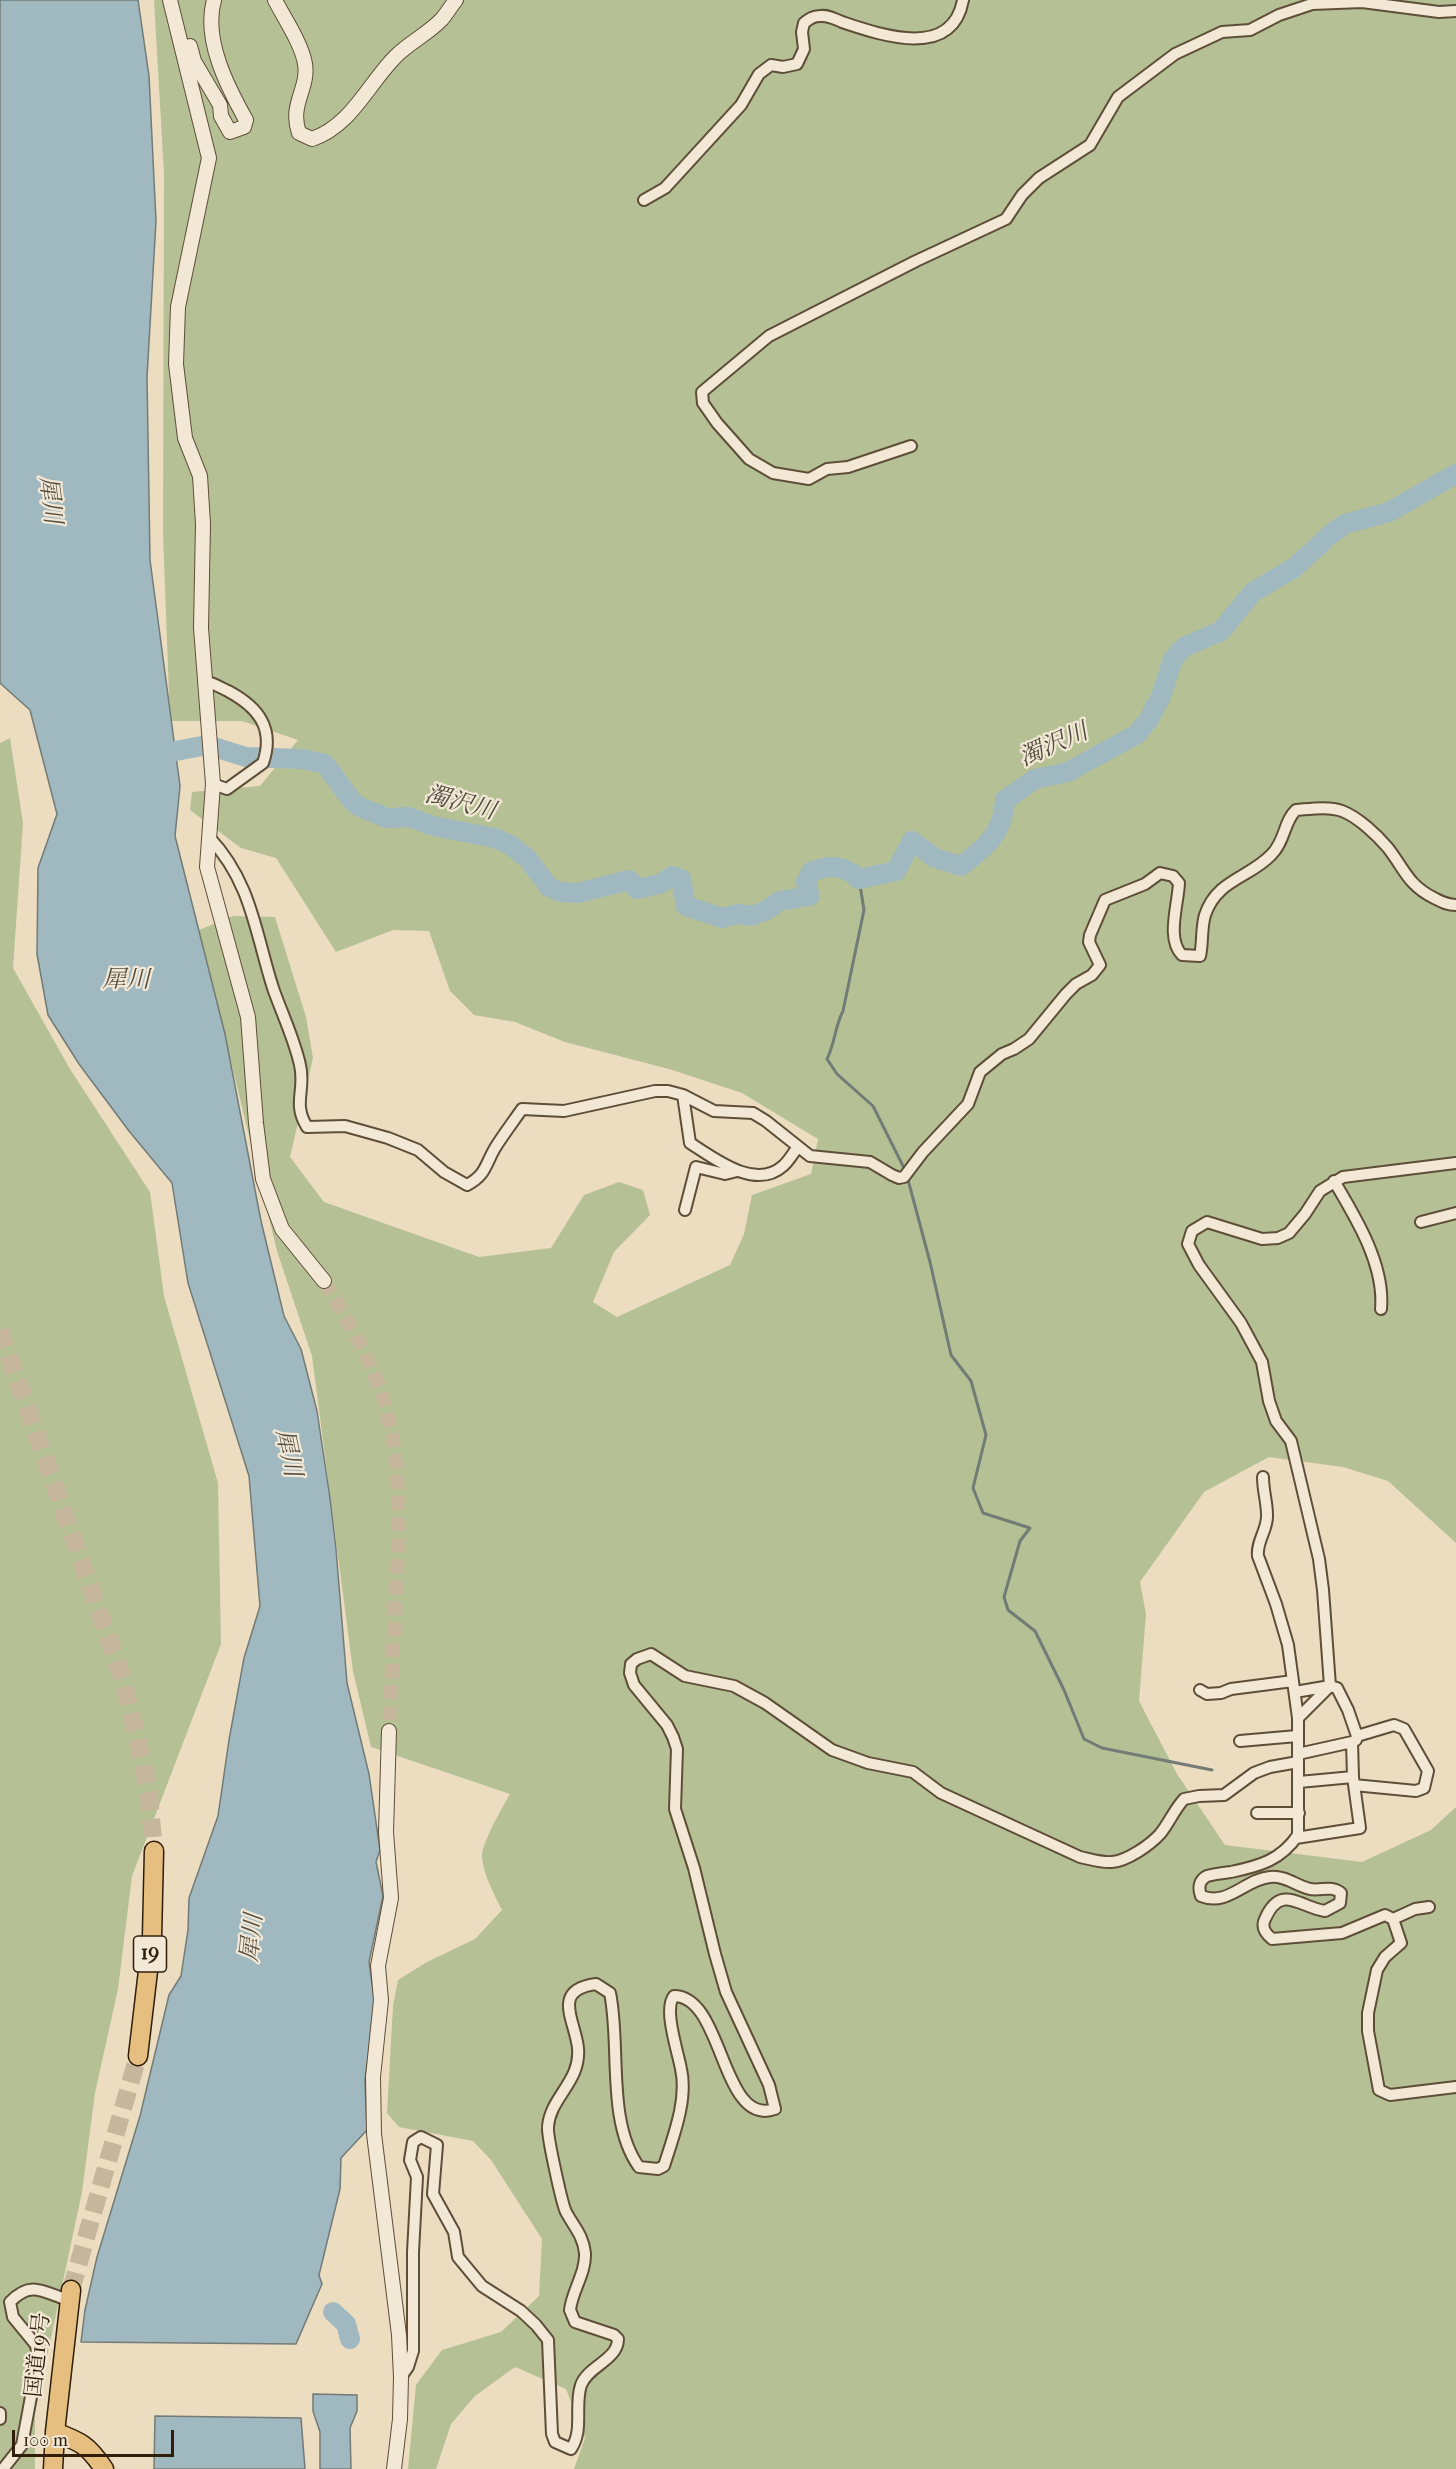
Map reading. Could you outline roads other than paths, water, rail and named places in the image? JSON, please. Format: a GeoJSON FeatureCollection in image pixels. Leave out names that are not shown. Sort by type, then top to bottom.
{"type":"FeatureCollection","features":[{"type":"Feature","properties":{"kind":"highway","name":"19"},"geometry":{"type":"LineString","coordinates":[[138,2056],[152,1937],[154,1851]]}},
{"type":"Feature","properties":{"kind":"highway","name":"国道19号"},"geometry":{"type":"LineString","coordinates":[[53,2469],[70,2295]]}},
{"type":"Feature","properties":{"kind":"highway"},"geometry":{"type":"LineString","coordinates":[[55,2432],[91,2449],[104,2469]]}},
{"type":"Feature","properties":{"kind":"street"},"geometry":{"type":"LineString","coordinates":[[170,0],[208,158],[178,308],[176,364],[185,438],[200,476],[203,524],[201,628],[213,784],[207,867],[248,1017],[256,1124],[263,1179],[282,1229],[324,1281]]}},
{"type":"Feature","properties":{"kind":"street"},"geometry":{"type":"LineString","coordinates":[[178,0],[194,61],[220,105],[221,116],[230,132],[244,127],[246,120],[216,54],[211,34],[210,14],[214,0]]}},
{"type":"Feature","properties":{"kind":"street"},"geometry":{"type":"LineString","coordinates":[[275,0],[290,27],[305,65],[305,76],[295,115],[299,133],[312,139],[327,134],[343,119],[368,92],[381,72],[404,48],[442,19],[456,0]]}},
{"type":"Feature","properties":{"kind":"street"},"geometry":{"type":"LineString","coordinates":[[644,200],[665,188],[741,105],[759,74],[771,65],[783,67],[797,64],[804,49],[802,32],[804,22],[812,17],[829,16],[885,35],[913,39],[945,32],[956,20],[963,0]]}},
{"type":"Feature","properties":{"kind":"street"},"geometry":{"type":"LineString","coordinates":[[911,446],[848,467],[827,470],[809,479],[773,473],[749,459],[717,423],[703,403],[702,392],[769,336],[1006,219],[1022,195],[1040,178],[1090,145],[1118,97],[1175,54],[1222,32],[1250,30],[1280,15],[1312,4],[1362,2],[1439,12],[1456,11]]}},
{"type":"Feature","properties":{"kind":"street"},"geometry":{"type":"LineString","coordinates":[[206,682],[234,695],[253,708],[260,716],[267,741],[263,763],[227,789],[213,784]]}},
{"type":"Feature","properties":{"kind":"street"},"geometry":{"type":"LineString","coordinates":[[209,837],[231,865],[255,917],[273,987],[295,1040],[302,1073],[298,1110],[307,1127],[345,1126],[388,1138],[418,1150],[444,1172],[467,1185],[476,1181],[486,1169],[493,1150],[522,1109],[564,1111],[655,1090],[683,1095],[714,1111],[753,1113],[810,1156],[870,1162],[892,1175],[906,1176],[923,1152],[968,1104],[980,1072],[1002,1054],[1014,1050],[1029,1039],[1066,994],[1096,971],[1100,965],[1089,942],[1105,900],[1145,884],[1160,873],[1173,876],[1179,883],[1178,905],[1173,926],[1174,945],[1182,955],[1200,956],[1206,914],[1218,892],[1275,852],[1296,810],[1341,810],[1356,818],[1388,847],[1406,876],[1416,887],[1445,904],[1456,905]]}},
{"type":"Feature","properties":{"kind":"street"},"geometry":{"type":"LineString","coordinates":[[683,1095],[690,1143],[737,1171]]}},
{"type":"Feature","properties":{"kind":"street"},"geometry":{"type":"LineString","coordinates":[[685,1210],[696,1167],[725,1174],[737,1171],[762,1174],[783,1166],[798,1147]]}},
{"type":"Feature","properties":{"kind":"street"},"geometry":{"type":"LineString","coordinates":[[1298,1718],[1330,1686],[1319,1559],[1291,1442],[1276,1421],[1269,1401],[1262,1362],[1241,1323],[1199,1265],[1188,1244],[1192,1231],[1207,1222],[1262,1239],[1278,1238],[1289,1233],[1320,1191],[1342,1177],[1456,1163]]}},
{"type":"Feature","properties":{"kind":"street"},"geometry":{"type":"LineString","coordinates":[[1334,1181],[1364,1233],[1383,1292],[1381,1309]]}},
{"type":"Feature","properties":{"kind":"street"},"geometry":{"type":"LineString","coordinates":[[1422,1222],[1456,1213]]}},
{"type":"Feature","properties":{"kind":"street"},"geometry":{"type":"LineString","coordinates":[[1263,1477],[1263,1494],[1268,1516],[1257,1549],[1288,1645],[1294,1686],[1298,1718],[1298,1835],[1288,1850],[1273,1860],[1248,1869],[1206,1877],[1200,1882],[1198,1889],[1201,1896],[1209,1899],[1225,1898],[1260,1878],[1275,1876],[1311,1889],[1334,1889],[1341,1893],[1340,1903],[1325,1911],[1288,1898],[1279,1901],[1263,1920],[1265,1932],[1272,1939],[1342,1933],[1385,1916],[1393,1919],[1415,1909],[1429,1907]]}},
{"type":"Feature","properties":{"kind":"street"},"geometry":{"type":"LineString","coordinates":[[401,2376],[408,2367],[413,2351],[413,2252],[417,2177],[410,2160],[413,2142],[422,2137],[437,2145],[434,2194],[454,2232],[458,2257],[482,2286],[521,2311],[548,2340],[552,2434],[555,2442],[571,2449],[578,2438],[581,2385],[588,2374],[618,2346],[618,2339],[614,2335],[575,2322],[570,2310],[585,2254],[581,2233],[566,2211],[548,2129],[552,2109],[575,2075],[578,2048],[568,2007],[573,1993],[582,1986],[596,1984],[610,1993],[614,2012],[614,2064],[617,2093],[628,2148],[639,2167],[658,2169],[664,2166],[681,2105],[682,2073],[669,2007],[674,1996],[686,2000],[701,2012],[735,2085],[753,2108],[764,2112],[775,2109],[769,2085],[723,1983],[694,1868],[675,1809],[677,1749],[667,1725],[634,1685],[630,1673],[631,1664],[637,1659],[651,1654],[685,1676],[734,1686],[765,1703],[832,1750],[868,1763],[914,1772],[941,1793],[1080,1857],[1100,1862],[1113,1863],[1122,1860],[1148,1845],[1160,1835],[1184,1799],[1224,1794],[1254,1773],[1399,1726],[1404,1729],[1428,1771],[1424,1788],[1416,1791],[1353,1781],[1299,1782]]}},
{"type":"Feature","properties":{"kind":"street"},"geometry":{"type":"LineString","coordinates":[[1200,1690],[1207,1694],[1221,1693],[1231,1689],[1294,1686],[1337,1688],[1342,1696],[1354,1739],[1353,1781],[1360,1828],[1296,1838]]}},
{"type":"Feature","properties":{"kind":"street"},"geometry":{"type":"LineString","coordinates":[[389,1731],[386,1832],[391,1898],[378,1966],[381,2000],[373,2077],[374,2134],[392,2262],[401,2376],[400,2419],[394,2469]]}},
{"type":"Feature","properties":{"kind":"street"},"geometry":{"type":"LineString","coordinates":[[1240,1741],[1297,1736]]}},
{"type":"Feature","properties":{"kind":"street"},"geometry":{"type":"LineString","coordinates":[[1257,1813],[1299,1813]]}},
{"type":"Feature","properties":{"kind":"street"},"geometry":{"type":"LineString","coordinates":[[1393,1919],[1401,1943],[1385,1957],[1377,1970],[1368,2013],[1374,2074],[1379,2090],[1390,2095],[1456,2087]]}},
{"type":"Feature","properties":{"kind":"street"},"geometry":{"type":"LineString","coordinates":[[3,2469],[22,2445],[38,2359],[36,2345],[13,2317],[10,2302],[19,2292],[30,2288],[70,2295]]}},
{"type":"Feature","properties":{"kind":"street"},"geometry":{"type":"LineString","coordinates":[[0,2413],[0,2419]]}},
{"type":"Feature","properties":{"kind":"water","name":"犀川"},"geometry":{"type":"Polygon","coordinates":[[[0,0],[138,0],[149,76],[156,221],[147,377],[150,560],[180,786],[175,836],[225,1034],[261,1221],[284,1316],[301,1349],[317,1411],[336,1549],[347,1683],[369,1774],[380,1850],[376,1862],[383,1896],[369,1962],[375,2004],[365,2080],[367,2130],[341,2158],[340,2189],[319,2275],[322,2284],[296,2344],[81,2342],[85,2310],[97,2257],[140,2116],[169,1995],[181,1976],[188,1930],[189,1898],[218,1816],[244,1658],[260,1606],[249,1476],[188,1283],[172,1183],[129,1131],[79,1064],[48,1015],[37,954],[38,868],[57,814],[30,710],[0,683],[0,0]]]}},
{"type":"Feature","properties":{"kind":"water"},"geometry":{"type":"Polygon","coordinates":[[[313,2394],[357,2395],[357,2411],[350,2428],[351,2469],[320,2469],[320,2432],[313,2411],[313,2394]]]}},
{"type":"Feature","properties":{"kind":"water"},"geometry":{"type":"Polygon","coordinates":[[[155,2416],[301,2418],[305,2469],[154,2469],[155,2416]]]}},
{"type":"Feature","properties":{"kind":"waterway","name":"濁沢川"},"geometry":{"type":"LineString","coordinates":[[150,756],[207,745],[246,757],[302,759],[325,764],[352,801],[360,807],[387,818],[409,817],[433,826],[495,838],[510,845],[527,858],[549,887],[560,892],[578,893],[629,880],[637,889],[660,884],[672,876],[681,879],[686,906],[722,918],[738,914],[751,916],[767,910],[779,901],[810,896],[806,882],[811,872],[818,869],[836,867],[848,871],[859,879],[896,871],[912,841],[935,858],[961,866],[992,839],[1001,822],[1005,800],[1035,779],[1068,772],[1137,734],[1149,719],[1161,696],[1173,659],[1184,647],[1221,631],[1253,592],[1294,568],[1345,524],[1389,512],[1456,474]]}},
{"type":"Feature","properties":{"kind":"waterway"},"geometry":{"type":"LineString","coordinates":[[859,879],[864,910],[843,1011],[827,1059],[837,1074],[873,1106],[905,1170]]}},
{"type":"Feature","properties":{"kind":"waterway"},"geometry":{"type":"LineString","coordinates":[[907,1176],[930,1262],[951,1355],[971,1381],[986,1435],[973,1488],[983,1513],[1030,1528],[1020,1541],[1004,1597],[1008,1610],[1035,1631],[1064,1690],[1084,1739],[1102,1748],[1212,1770]]}},
{"type":"Feature","properties":{"kind":"waterway","name":"犀川"},"geometry":{"type":"LineString","coordinates":[[333,2312],[346,2324],[350,2339]]}},
{"type":"Feature","properties":{"kind":"tunnel"},"geometry":{"type":"LineString","coordinates":[[324,1281],[370,1365],[382,1395],[394,1447],[397,1474],[398,1555],[389,1731]]}},
{"type":"Feature","properties":{"kind":"tunnel"},"geometry":{"type":"LineString","coordinates":[[0,1330],[121,1674],[149,1796],[154,1851]]}},
{"type":"Feature","properties":{"kind":"tunnel"},"geometry":{"type":"LineString","coordinates":[[71,2290],[138,2056]]}}]}
